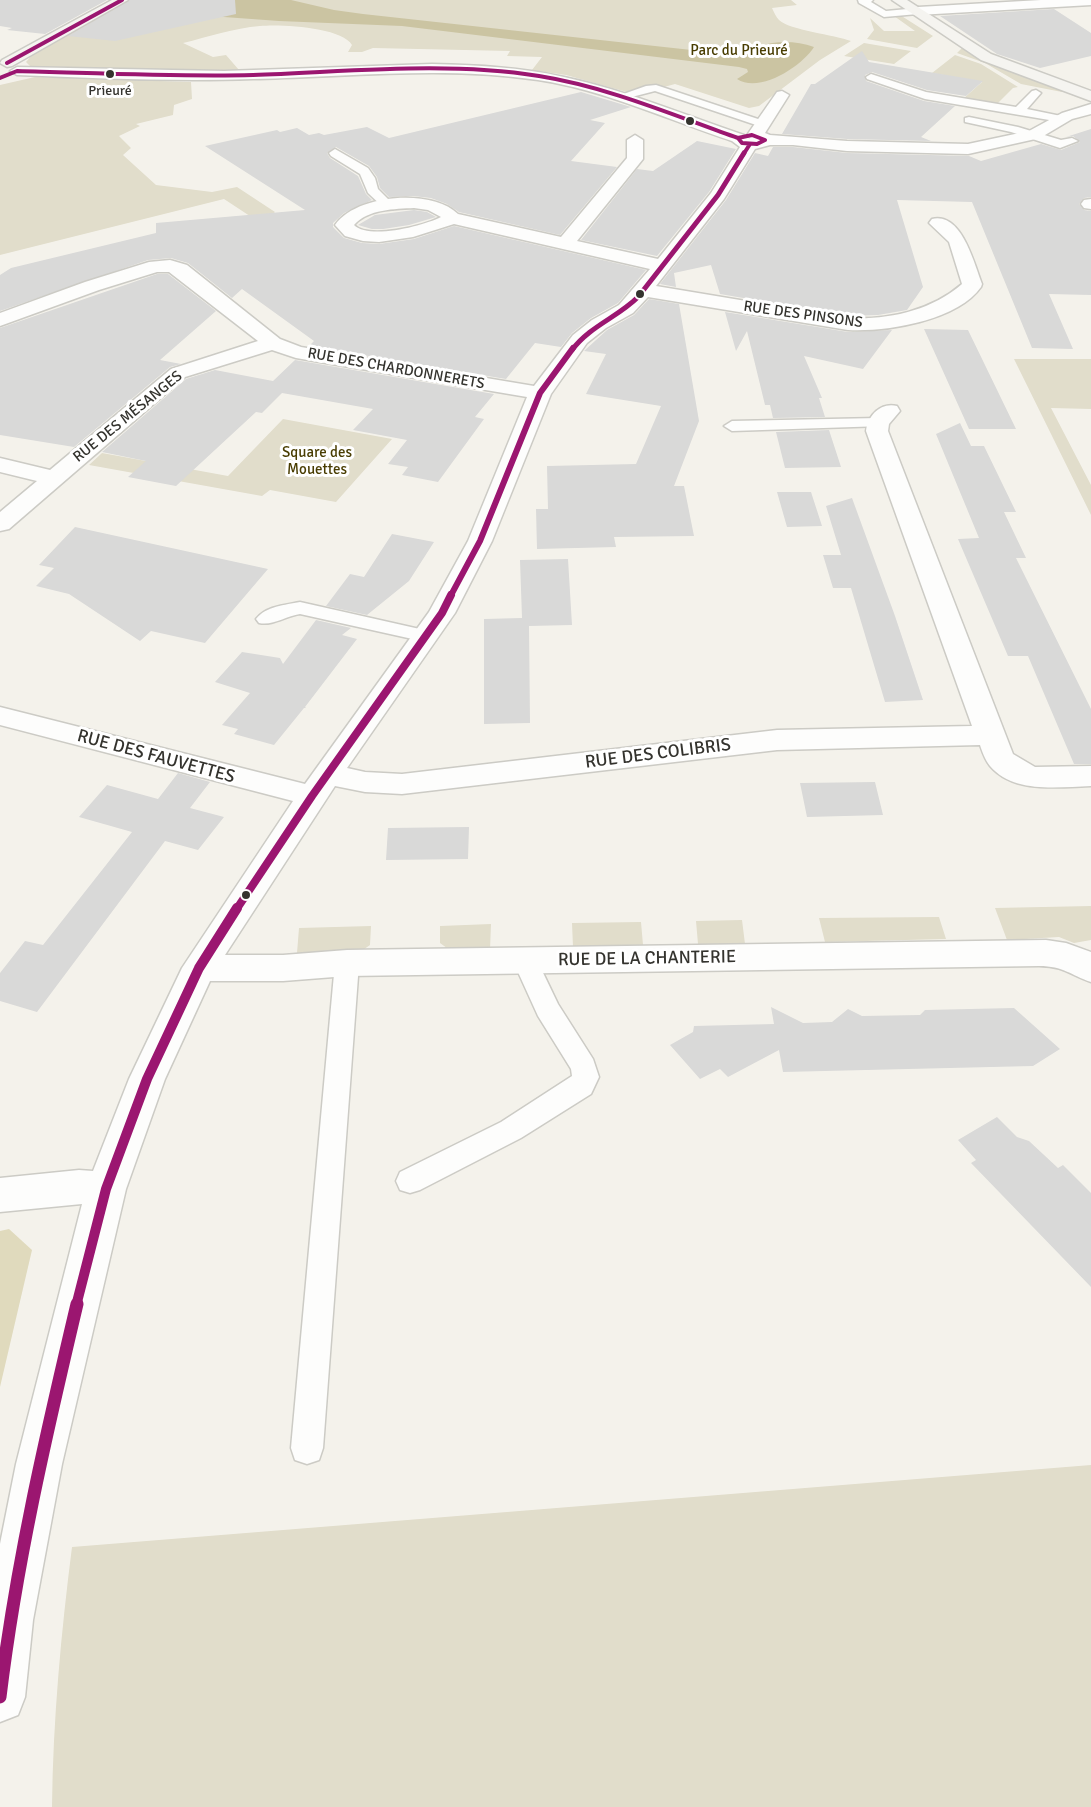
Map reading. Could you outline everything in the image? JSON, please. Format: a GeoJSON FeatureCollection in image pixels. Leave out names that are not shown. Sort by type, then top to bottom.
{"type":"FeatureCollection","features":[{"type":"Feature","properties":{"kind":"street"},"geometry":{"type":"LineString","coordinates":[[0,78],[8,65],[122,0]]}},
{"type":"Feature","properties":{"kind":"street"},"geometry":{"type":"LineString","coordinates":[[898,0],[918,11],[933,25],[994,61],[1091,96]]}},
{"type":"Feature","properties":{"kind":"street"},"geometry":{"type":"LineString","coordinates":[[918,11],[1091,1]]}},
{"type":"Feature","properties":{"kind":"street"},"geometry":{"type":"LineString","coordinates":[[8,65],[202,76],[394,69],[478,70],[560,80],[754,136],[847,146],[953,150],[987,146],[1034,135],[1061,119],[1091,109]]}},
{"type":"Feature","properties":{"kind":"street"},"geometry":{"type":"LineString","coordinates":[[0,1697],[9,1620],[39,1464],[106,1189],[147,1079],[199,968],[320,785],[442,613],[480,541],[540,393],[580,339],[599,324],[630,306],[664,266],[718,195],[782,95]]}},
{"type":"Feature","properties":{"kind":"street"},"geometry":{"type":"LineString","coordinates":[[566,243],[635,159],[635,140]]}},
{"type":"Feature","properties":{"kind":"street"},"geometry":{"type":"LineString","coordinates":[[452,218],[443,209],[429,203],[409,202],[354,215],[345,221],[345,228],[358,235],[384,237],[452,218],[664,266]]}},
{"type":"Feature","properties":{"kind":"street"},"geometry":{"type":"LineString","coordinates":[[938,223],[957,240],[972,284],[958,298]]}},
{"type":"Feature","properties":{"kind":"street","name":"RUE DES CHARDONNERETS"},"geometry":{"type":"LineString","coordinates":[[0,320],[92,286],[156,266],[170,266],[180,269],[273,343],[296,352],[540,393]]}},
{"type":"Feature","properties":{"kind":"street","name":"RUE DES PINSONS"},"geometry":{"type":"LineString","coordinates":[[644,290],[858,325],[888,322],[933,309],[958,298]]}},
{"type":"Feature","properties":{"kind":"street"},"geometry":{"type":"LineString","coordinates":[[958,298],[979,303]]}},
{"type":"Feature","properties":{"kind":"street","name":"RUE DES MÉSANGES"},"geometry":{"type":"LineString","coordinates":[[0,525],[84,450],[178,373],[273,343]]}},
{"type":"Feature","properties":{"kind":"street"},"geometry":{"type":"LineString","coordinates":[[883,417],[877,431],[1001,760],[1029,777],[1091,776]]}},
{"type":"Feature","properties":{"kind":"street"},"geometry":{"type":"LineString","coordinates":[[0,465],[55,478]]}},
{"type":"Feature","properties":{"kind":"street","name":"RUE DES FAUVETTES"},"geometry":{"type":"LineString","coordinates":[[0,716],[320,785]]}},
{"type":"Feature","properties":{"kind":"street","name":"RUE DES COLIBRIS"},"geometry":{"type":"LineString","coordinates":[[320,785],[365,782],[402,784],[777,740],[990,735]]}},
{"type":"Feature","properties":{"kind":"street","name":"RUE DE LA CHANTERIE"},"geometry":{"type":"LineString","coordinates":[[199,968],[283,968],[347,963],[1056,953],[1074,958],[1091,969]]}},
{"type":"Feature","properties":{"kind":"street"},"geometry":{"type":"LineString","coordinates":[[0,1195],[79,1188],[106,1189]]}},
{"type":"Feature","properties":{"kind":"lane"},"geometry":{"type":"LineString","coordinates":[[868,0],[862,1],[884,14],[918,11]]}},
{"type":"Feature","properties":{"kind":"lane"},"geometry":{"type":"LineString","coordinates":[[871,77],[895,87],[924,94],[1061,119]]}},
{"type":"Feature","properties":{"kind":"lane"},"geometry":{"type":"LineString","coordinates":[[620,97],[656,88],[754,136]]}},
{"type":"Feature","properties":{"kind":"lane"},"geometry":{"type":"LineString","coordinates":[[1018,111],[1036,93]]}},
{"type":"Feature","properties":{"kind":"lane"},"geometry":{"type":"LineString","coordinates":[[969,120],[1034,135],[1055,146],[1072,141]]}},
{"type":"Feature","properties":{"kind":"lane"},"geometry":{"type":"LineString","coordinates":[[335,153],[364,171],[369,178],[372,190],[390,206]]}},
{"type":"Feature","properties":{"kind":"lane"},"geometry":{"type":"LineString","coordinates":[[732,426],[883,417]]}},
{"type":"Feature","properties":{"kind":"lane"},"geometry":{"type":"LineString","coordinates":[[266,619],[281,611],[300,608],[426,636]]}},
{"type":"Feature","properties":{"kind":"lane"},"geometry":{"type":"LineString","coordinates":[[410,1181],[511,1131],[581,1086],[586,1077],[584,1066],[547,1009],[525,961]]}},
{"type":"Feature","properties":{"kind":"lane"},"geometry":{"type":"LineString","coordinates":[[307,1449],[347,963]]}},
{"type":"Feature","properties":{"kind":"green space","name":"Parc du Prieuré"},"geometry":{"type":"Polygon","coordinates":[[[130,0],[791,0],[797,5],[772,8],[784,24],[851,41],[820,60],[759,106],[749,108],[675,84],[664,87],[652,85],[627,92],[566,75],[532,70],[542,57],[507,56],[510,51],[373,48],[362,52],[348,52],[352,45],[336,34],[295,26],[250,27],[183,43],[213,57],[226,55],[239,70],[59,69],[31,67],[26,62],[33,54],[130,0]]]}},
{"type":"Feature","properties":{"kind":"green space"},"geometry":{"type":"Polygon","coordinates":[[[900,15],[933,36],[917,48],[867,39],[874,30],[870,18],[884,31],[915,31],[894,16],[900,15]]]}},
{"type":"Feature","properties":{"kind":"green space"},"geometry":{"type":"Polygon","coordinates":[[[864,43],[911,51],[894,64],[844,56],[864,43]]]}},
{"type":"Feature","properties":{"kind":"green space"},"geometry":{"type":"Polygon","coordinates":[[[962,48],[1000,68],[1064,90],[1062,92],[1021,84],[985,63],[957,53],[962,48]]]}},
{"type":"Feature","properties":{"kind":"green space"},"geometry":{"type":"Polygon","coordinates":[[[955,55],[981,64],[1018,87],[1013,88],[996,105],[963,99],[982,82],[932,73],[955,55]]]}},
{"type":"Feature","properties":{"kind":"green space"},"geometry":{"type":"Polygon","coordinates":[[[35,77],[191,82],[192,99],[174,105],[173,115],[136,124],[140,126],[119,136],[131,148],[123,155],[156,185],[212,192],[237,187],[275,212],[262,224],[224,199],[0,255],[0,85],[35,77]]]}},
{"type":"Feature","properties":{"kind":"green space"},"geometry":{"type":"Polygon","coordinates":[[[1014,359],[1091,359],[1091,409],[1051,408],[1091,485],[1091,515],[1014,359]]]}},
{"type":"Feature","properties":{"kind":"green space","name":"Square des Mouettes"},"geometry":{"type":"Polygon","coordinates":[[[283,419],[392,439],[336,502],[270,490],[262,496],[89,465],[102,453],[228,476],[283,419]]]}},
{"type":"Feature","properties":{"kind":"green space"},"geometry":{"type":"Polygon","coordinates":[[[1091,906],[1091,940],[1074,943],[1059,937],[1007,940],[995,908],[1091,906]]]}},
{"type":"Feature","properties":{"kind":"green space"},"geometry":{"type":"Polygon","coordinates":[[[939,917],[946,939],[825,942],[819,918],[939,917]]]}},
{"type":"Feature","properties":{"kind":"green space"},"geometry":{"type":"Polygon","coordinates":[[[742,920],[745,944],[698,944],[696,921],[742,920]]]}},
{"type":"Feature","properties":{"kind":"green space"},"geometry":{"type":"Polygon","coordinates":[[[641,922],[643,945],[573,947],[572,923],[641,922]]]}},
{"type":"Feature","properties":{"kind":"green space"},"geometry":{"type":"Polygon","coordinates":[[[491,924],[490,950],[451,951],[440,943],[440,926],[491,924]]]}},
{"type":"Feature","properties":{"kind":"green space"},"geometry":{"type":"Polygon","coordinates":[[[371,926],[370,945],[360,952],[297,953],[299,928],[371,926]]]}},
{"type":"Feature","properties":{"kind":"green space"},"geometry":{"type":"Polygon","coordinates":[[[1091,1465],[1091,1807],[52,1807],[58,1677],[72,1547],[1091,1465]]]}},
{"type":"Feature","properties":{"kind":"shaded area"},"geometry":{"type":"Polygon","coordinates":[[[161,0],[291,0],[363,14],[737,55],[760,46],[780,42],[801,43],[814,47],[800,62],[780,76],[757,83],[746,83],[737,79],[748,72],[747,69],[739,67],[402,26],[279,21],[169,13],[161,0]]]}},
{"type":"Feature","properties":{"kind":"shaded area"},"geometry":{"type":"Polygon","coordinates":[[[9,1229],[32,1250],[0,1387],[0,1231],[9,1229]]]}},
{"type":"Feature","properties":{"kind":"building"},"geometry":{"type":"Polygon","coordinates":[[[0,0],[107,0],[45,34],[7,30],[12,28],[0,26],[0,0]]]}},
{"type":"Feature","properties":{"kind":"building"},"geometry":{"type":"Polygon","coordinates":[[[130,0],[235,0],[236,14],[115,41],[68,36],[130,0]]]}},
{"type":"Feature","properties":{"kind":"building"},"geometry":{"type":"Polygon","coordinates":[[[1054,9],[1091,33],[1091,56],[1040,68],[997,54],[940,16],[1054,9]]]}},
{"type":"Feature","properties":{"kind":"building"},"geometry":{"type":"Polygon","coordinates":[[[862,51],[869,62],[983,81],[966,96],[927,90],[872,72],[865,75],[866,81],[924,101],[955,106],[921,137],[931,141],[847,139],[782,134],[811,84],[815,84],[862,51]]]}},
{"type":"Feature","properties":{"kind":"building"},"geometry":{"type":"Polygon","coordinates":[[[581,92],[631,107],[590,120],[605,123],[571,161],[617,167],[560,235],[459,212],[431,198],[389,197],[380,188],[377,177],[369,166],[336,147],[327,153],[330,158],[358,176],[366,194],[372,200],[344,213],[333,223],[333,227],[344,238],[362,243],[379,244],[414,239],[454,226],[646,270],[618,303],[591,318],[572,333],[561,347],[535,343],[506,379],[309,346],[314,341],[242,289],[232,298],[188,263],[171,258],[148,260],[0,311],[0,275],[11,268],[156,233],[156,223],[305,210],[205,146],[277,130],[280,132],[297,128],[309,135],[319,133],[324,135],[367,127],[389,138],[581,92]]]}},
{"type":"Feature","properties":{"kind":"building"},"geometry":{"type":"Polygon","coordinates":[[[1091,129],[1091,197],[1084,198],[1079,204],[1084,210],[1091,211],[1091,295],[1049,294],[1073,349],[1032,348],[972,202],[897,200],[923,287],[907,310],[878,315],[848,316],[720,294],[711,265],[674,273],[676,287],[660,284],[726,200],[755,153],[768,156],[773,147],[793,147],[847,153],[969,156],[981,161],[1041,144],[1061,150],[1080,142],[1073,136],[1066,137],[1091,129]]]}},
{"type":"Feature","properties":{"kind":"building"},"geometry":{"type":"Polygon","coordinates":[[[697,141],[736,149],[709,192],[657,256],[581,240],[637,169],[653,171],[697,141]]]}},
{"type":"Feature","properties":{"kind":"building"},"geometry":{"type":"Polygon","coordinates":[[[414,210],[427,212],[436,217],[409,225],[383,229],[358,225],[375,215],[414,210]]]}},
{"type":"Feature","properties":{"kind":"building"},"geometry":{"type":"Polygon","coordinates":[[[157,274],[168,274],[216,311],[160,360],[181,364],[170,367],[74,447],[0,435],[0,328],[157,274]]]}},
{"type":"Feature","properties":{"kind":"building"},"geometry":{"type":"Polygon","coordinates":[[[649,299],[679,304],[699,421],[674,486],[684,486],[694,536],[614,537],[616,547],[537,549],[536,509],[548,509],[547,466],[636,464],[661,406],[586,394],[606,354],[584,351],[607,330],[634,315],[649,299]]]}},
{"type":"Feature","properties":{"kind":"building"},"geometry":{"type":"Polygon","coordinates":[[[725,312],[848,332],[892,330],[863,369],[804,356],[822,398],[819,398],[825,417],[773,418],[770,405],[765,405],[747,331],[736,351],[725,312]]]}},
{"type":"Feature","properties":{"kind":"building"},"geometry":{"type":"Polygon","coordinates":[[[924,329],[968,330],[1016,429],[969,429],[924,329]]]}},
{"type":"Feature","properties":{"kind":"building"},"geometry":{"type":"Polygon","coordinates":[[[295,360],[494,394],[475,417],[484,419],[438,482],[402,475],[408,467],[388,464],[407,440],[353,430],[373,409],[282,393],[262,413],[256,412],[176,486],[128,477],[146,461],[102,452],[186,379],[215,370],[273,381],[295,360]]]}},
{"type":"Feature","properties":{"kind":"building"},"geometry":{"type":"Polygon","coordinates":[[[960,423],[971,446],[984,446],[1016,512],[1004,512],[1026,558],[1016,558],[1091,709],[1091,764],[1074,764],[1028,656],[1008,656],[958,539],[979,538],[936,434],[960,423]]]}},
{"type":"Feature","properties":{"kind":"building"},"geometry":{"type":"Polygon","coordinates":[[[829,430],[841,467],[785,468],[776,432],[829,430]]]}},
{"type":"Feature","properties":{"kind":"building"},"geometry":{"type":"Polygon","coordinates":[[[777,492],[811,492],[822,526],[787,527],[777,492]]]}},
{"type":"Feature","properties":{"kind":"building"},"geometry":{"type":"Polygon","coordinates":[[[852,498],[923,700],[885,702],[851,588],[833,588],[823,555],[841,555],[826,506],[852,498]]]}},
{"type":"Feature","properties":{"kind":"building"},"geometry":{"type":"Polygon","coordinates":[[[75,527],[268,569],[205,643],[151,631],[140,641],[69,594],[36,586],[54,568],[39,565],[75,527]]]}},
{"type":"Feature","properties":{"kind":"building"},"geometry":{"type":"Polygon","coordinates":[[[392,534],[434,542],[409,581],[367,615],[326,606],[350,574],[364,577],[392,534]]]}},
{"type":"Feature","properties":{"kind":"building"},"geometry":{"type":"Polygon","coordinates":[[[568,559],[572,625],[529,626],[530,723],[484,724],[484,619],[522,618],[520,560],[568,559]]]}},
{"type":"Feature","properties":{"kind":"building"},"geometry":{"type":"Polygon","coordinates":[[[316,620],[351,628],[342,635],[357,639],[306,708],[274,745],[234,734],[238,729],[222,725],[250,693],[215,682],[242,652],[280,658],[283,664],[316,620]]]}},
{"type":"Feature","properties":{"kind":"building"},"geometry":{"type":"Polygon","coordinates":[[[178,773],[210,782],[190,808],[224,817],[198,850],[165,841],[37,1012],[0,1001],[0,973],[25,941],[43,945],[132,832],[79,817],[107,785],[158,799],[178,773]]]}},
{"type":"Feature","properties":{"kind":"building"},"geometry":{"type":"Polygon","coordinates":[[[875,782],[883,815],[807,817],[800,783],[875,782]]]}},
{"type":"Feature","properties":{"kind":"building"},"geometry":{"type":"Polygon","coordinates":[[[469,827],[468,859],[386,860],[388,828],[469,827]]]}},
{"type":"Feature","properties":{"kind":"building"},"geometry":{"type":"Polygon","coordinates":[[[771,1007],[803,1023],[832,1022],[848,1009],[862,1016],[920,1015],[925,1010],[1014,1008],[1060,1049],[1033,1066],[783,1072],[779,1050],[728,1077],[720,1069],[700,1079],[670,1045],[693,1032],[694,1026],[774,1024],[771,1007]]]}},
{"type":"Feature","properties":{"kind":"building"},"geometry":{"type":"Polygon","coordinates":[[[997,1117],[1017,1137],[1029,1141],[1058,1168],[1063,1165],[1091,1193],[1091,1287],[971,1163],[976,1160],[958,1140],[997,1117]]]}},
{"type":"Feature","properties":{"kind":"transit line"},"geometry":{"type":"LineString","coordinates":[[7,63],[122,0]]}},
{"type":"Feature","properties":{"kind":"transit line"},"geometry":{"type":"LineString","coordinates":[[0,78],[17,71],[194,76],[432,68],[468,69],[539,76],[590,87],[738,138]]}},
{"type":"Feature","properties":{"kind":"transit line"},"geometry":{"type":"LineString","coordinates":[[752,135],[765,140],[757,144],[742,143],[738,138],[752,135]]}},
{"type":"Feature","properties":{"kind":"transit line"},"geometry":{"type":"LineString","coordinates":[[0,1697],[9,1620],[39,1464],[106,1189],[147,1079],[199,968],[312,796],[442,613],[480,541],[540,393],[580,339],[599,324],[626,309],[638,297],[718,195],[750,144]]}},
{"type":"Feature","properties":{"kind":"place","name":"Prieuré"},"geometry":{"type":"Point","coordinates":[110,74]}}]}
